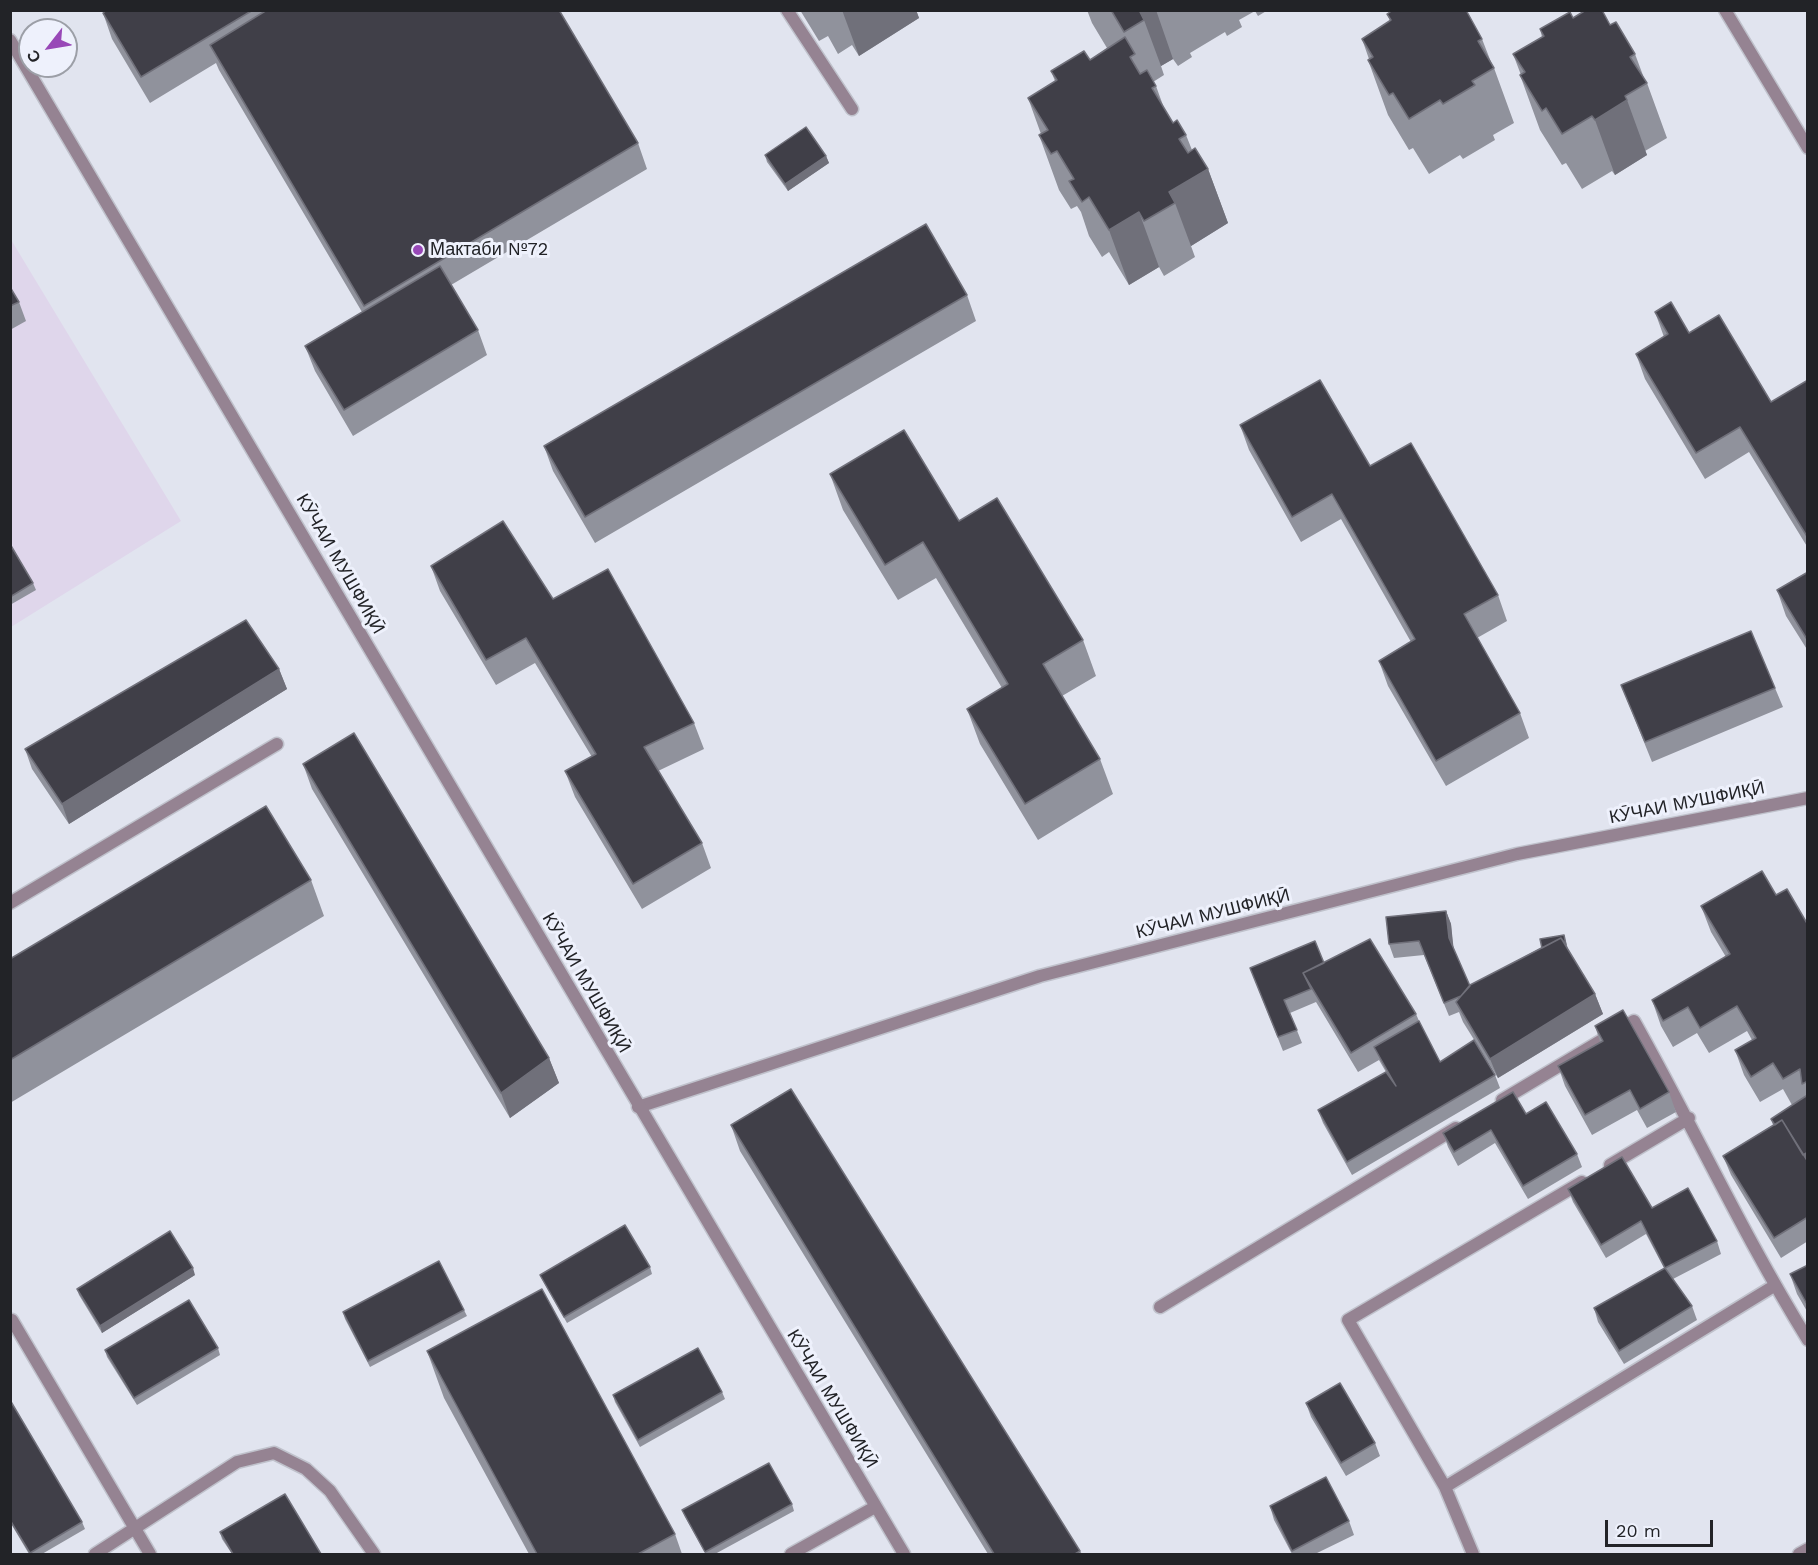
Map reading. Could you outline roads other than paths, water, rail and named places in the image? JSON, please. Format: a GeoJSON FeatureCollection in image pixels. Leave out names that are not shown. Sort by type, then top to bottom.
{"type":"FeatureCollection","features":[{"type":"Feature","properties":{"kind":"street"},"geometry":{"type":"LineString","coordinates":[[787,10],[852,109]]}},
{"type":"Feature","properties":{"kind":"street"},"geometry":{"type":"LineString","coordinates":[[1725,10],[1808,148]]}},
{"type":"Feature","properties":{"kind":"street","name":"КӮЧАИ МУШФИҚӢ"},"geometry":{"type":"LineString","coordinates":[[10,40],[904,1554]]}},
{"type":"Feature","properties":{"kind":"street"},"geometry":{"type":"LineString","coordinates":[[10,903],[277,744]]}},
{"type":"Feature","properties":{"kind":"street","name":"КӮЧАИ МУШФИҚӢ"},"geometry":{"type":"LineString","coordinates":[[638,1107],[1040,976],[1517,854],[1808,798]]}},
{"type":"Feature","properties":{"kind":"street"},"geometry":{"type":"LineString","coordinates":[[1493,1106],[1634,1021],[1689,1118],[1774,1286],[1808,1340]]}},
{"type":"Feature","properties":{"kind":"street"},"geometry":{"type":"LineString","coordinates":[[1473,1554],[1445,1487],[1348,1320],[1689,1118]]}},
{"type":"Feature","properties":{"kind":"street"},"geometry":{"type":"LineString","coordinates":[[1160,1307],[1462,1124]]}},
{"type":"Feature","properties":{"kind":"street"},"geometry":{"type":"LineString","coordinates":[[1445,1487],[1774,1286]]}},
{"type":"Feature","properties":{"kind":"street"},"geometry":{"type":"LineString","coordinates":[[12,1320],[150,1554]]}},
{"type":"Feature","properties":{"kind":"street"},"geometry":{"type":"LineString","coordinates":[[95,1554],[237,1462],[274,1453],[306,1469],[330,1491],[374,1554]]}},
{"type":"Feature","properties":{"kind":"street"},"geometry":{"type":"LineString","coordinates":[[791,1554],[875,1507]]}},
{"type":"Feature","properties":{"kind":"street"},"geometry":{"type":"LineString","coordinates":[[1799,1554],[1808,1550]]}},
{"type":"Feature","properties":{"kind":"place","name":"Мактаби №72"},"geometry":{"type":"Point","coordinates":[418,250]}}]}
